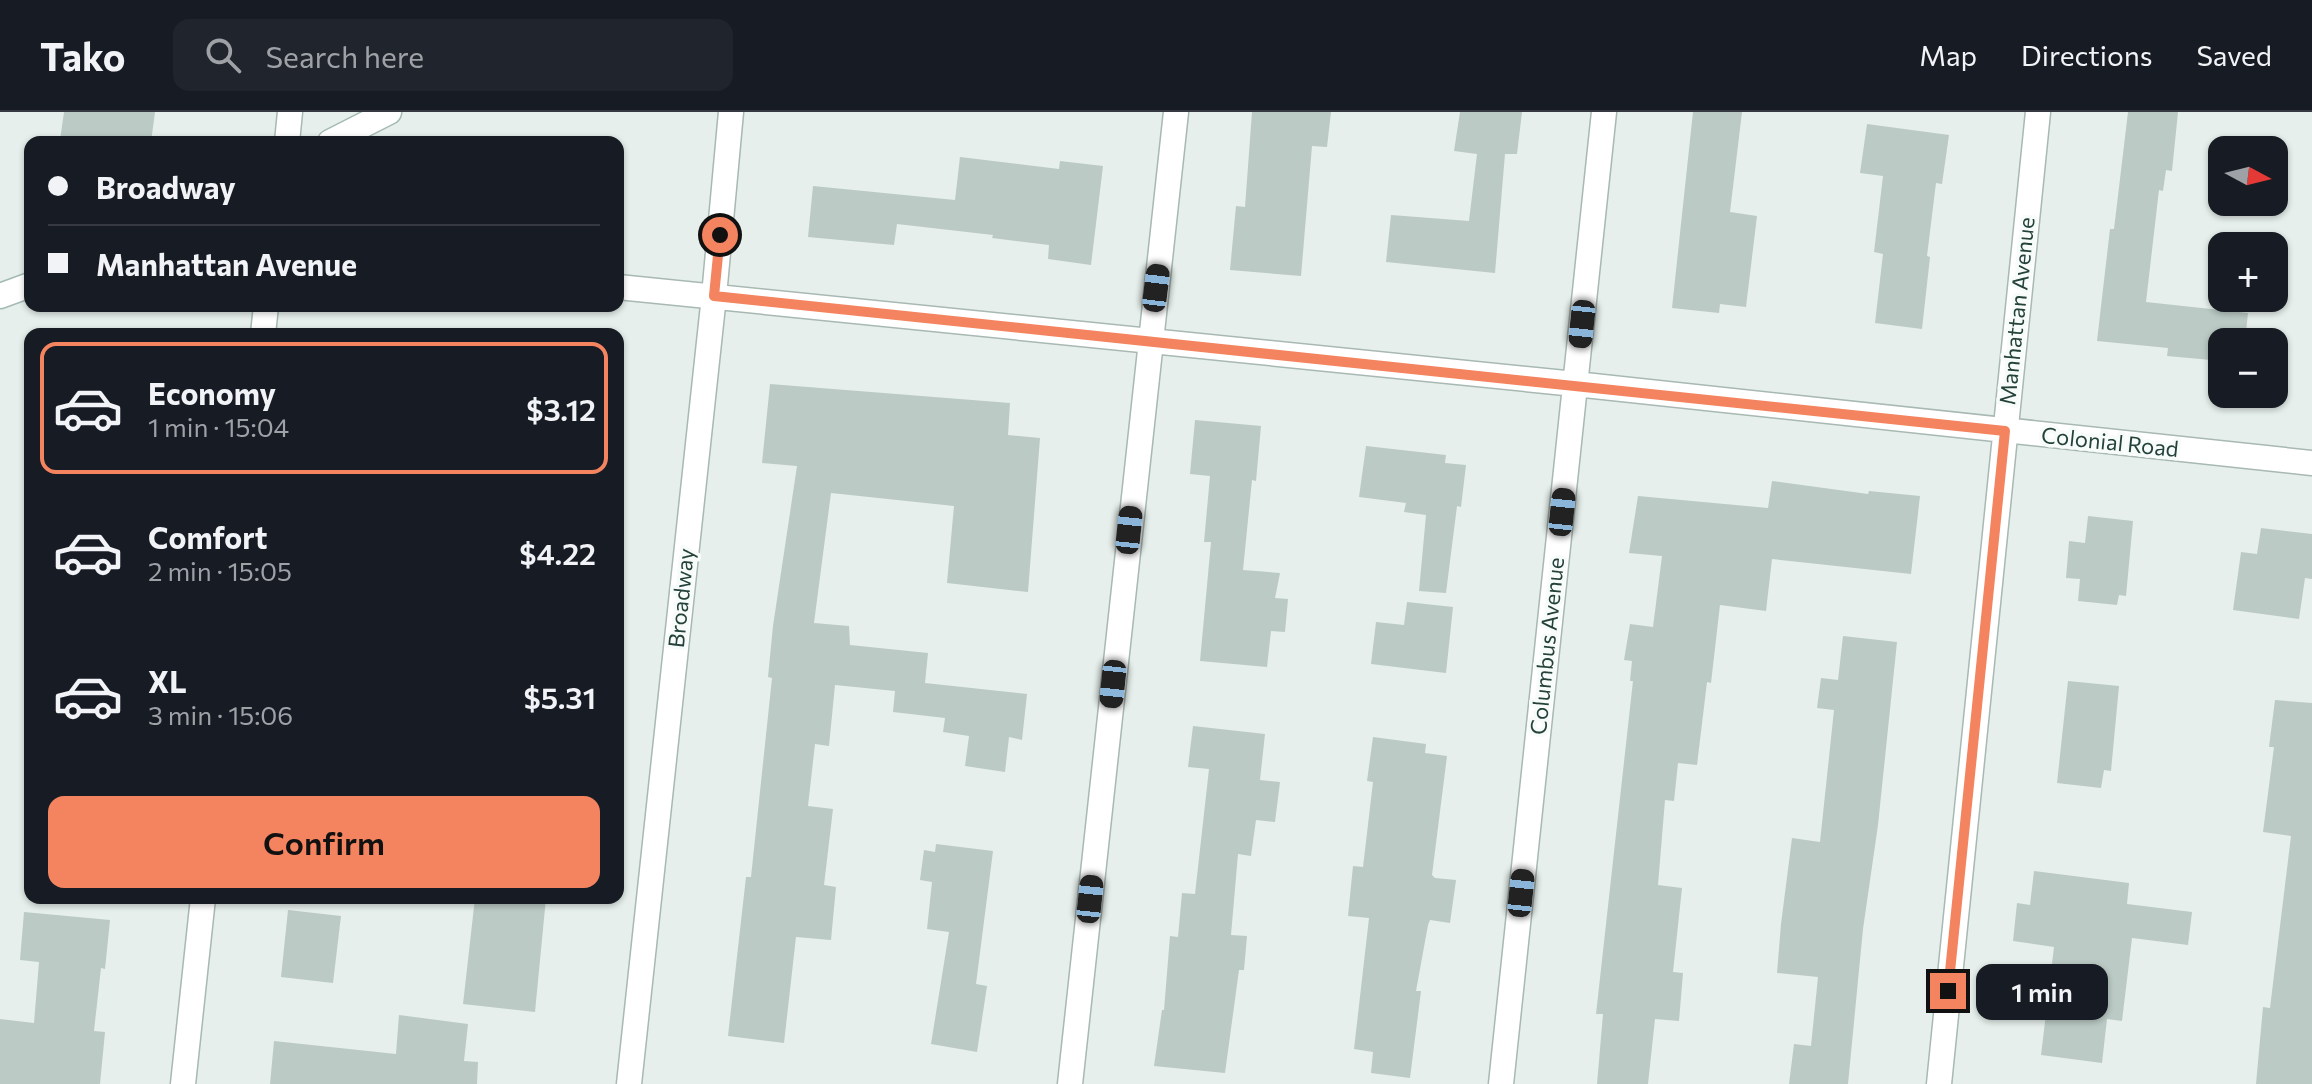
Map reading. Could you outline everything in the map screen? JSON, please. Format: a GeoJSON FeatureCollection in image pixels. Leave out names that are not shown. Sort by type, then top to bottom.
{"type":"FeatureCollection","features":[{"type":"Feature","properties":{"kind":"street"},"geometry":{"type":"LineString","coordinates":[[288,136],[290,112]]}},
{"type":"Feature","properties":{"kind":"street"},"geometry":{"type":"LineString","coordinates":[[342,136],[389,112]]}},
{"type":"Feature","properties":{"kind":"street","name":"Broadway"},"geometry":{"type":"LineString","coordinates":[[629,1084],[731,112]]}},
{"type":"Feature","properties":{"kind":"street"},"geometry":{"type":"LineString","coordinates":[[1070,1084],[1176,112]]}},
{"type":"Feature","properties":{"kind":"street","name":"Columbus Avenue"},"geometry":{"type":"LineString","coordinates":[[1501,1084],[1604,112]]}},
{"type":"Feature","properties":{"kind":"street","name":"Manhattan Avenue"},"geometry":{"type":"LineString","coordinates":[[1939,1084],[2038,112]]}},
{"type":"Feature","properties":{"kind":"street"},"geometry":{"type":"LineString","coordinates":[[0,296],[24,287]]}},
{"type":"Feature","properties":{"kind":"street","name":"Colonial Road"},"geometry":{"type":"LineString","coordinates":[[624,288],[2312,463]]}},
{"type":"Feature","properties":{"kind":"street"},"geometry":{"type":"LineString","coordinates":[[183,1084],[202,904]]}},
{"type":"Feature","properties":{"kind":"building"},"geometry":{"type":"Polygon","coordinates":[[[64,112],[155,112],[152,136],[61,136],[64,112]]]}},
{"type":"Feature","properties":{"kind":"building"},"geometry":{"type":"Polygon","coordinates":[[[1252,112],[1331,112],[1327,147],[1312,146],[1301,276],[1230,270],[1236,206],[1245,207],[1252,112]]]}},
{"type":"Feature","properties":{"kind":"building"},"geometry":{"type":"Polygon","coordinates":[[[1460,112],[1522,112],[1517,154],[1505,154],[1495,273],[1386,262],[1391,215],[1469,221],[1477,154],[1454,151],[1460,112]]]}},
{"type":"Feature","properties":{"kind":"building"},"geometry":{"type":"Polygon","coordinates":[[[1693,112],[1742,112],[1730,212],[1757,216],[1746,307],[1720,304],[1719,313],[1672,308],[1693,112]]]}},
{"type":"Feature","properties":{"kind":"building"},"geometry":{"type":"Polygon","coordinates":[[[2128,112],[2178,112],[2172,171],[2166,170],[2163,191],[2159,190],[2146,302],[2208,309],[2208,312],[2248,313],[2246,328],[2208,328],[2208,360],[2167,356],[2168,348],[2097,341],[2110,229],[2114,229],[2128,112]]]}},
{"type":"Feature","properties":{"kind":"building"},"geometry":{"type":"Polygon","coordinates":[[[1867,124],[1949,135],[1942,184],[1936,183],[1922,329],[1875,323],[1883,254],[1874,252],[1883,176],[1860,173],[1867,124]]]}},
{"type":"Feature","properties":{"kind":"building"},"geometry":{"type":"Polygon","coordinates":[[[960,157],[1059,169],[1060,161],[1103,166],[1091,265],[1048,259],[1049,245],[897,224],[894,245],[808,237],[813,186],[955,200],[960,157]]]}},
{"type":"Feature","properties":{"kind":"building"},"geometry":{"type":"Polygon","coordinates":[[[770,384],[1010,403],[1008,435],[1040,438],[1028,592],[947,583],[954,506],[831,493],[814,623],[849,626],[850,645],[928,653],[925,683],[1027,694],[1022,740],[1009,737],[1005,772],[965,766],[969,736],[943,732],[945,718],[893,712],[895,691],[835,685],[829,746],[815,744],[808,806],[833,809],[824,885],[836,887],[831,940],[796,937],[784,1043],[728,1036],[746,877],[751,877],[772,678],[768,677],[773,626],[797,466],[762,463],[770,384]]]}},
{"type":"Feature","properties":{"kind":"building"},"geometry":{"type":"Polygon","coordinates":[[[1195,420],[1261,426],[1243,570],[1280,573],[1275,598],[1288,599],[1285,632],[1271,631],[1267,667],[1200,661],[1211,542],[1204,542],[1210,476],[1190,474],[1195,420]]]}},
{"type":"Feature","properties":{"kind":"building"},"geometry":{"type":"Polygon","coordinates":[[[1366,446],[1446,455],[1445,463],[1466,465],[1461,507],[1457,506],[1446,593],[1419,591],[1426,515],[1404,512],[1406,503],[1359,497],[1366,446]]]}},
{"type":"Feature","properties":{"kind":"building"},"geometry":{"type":"Polygon","coordinates":[[[1772,481],[1868,494],[1869,491],[1920,496],[1911,574],[1772,559],[1766,611],[1720,605],[1697,765],[1678,763],[1674,801],[1665,800],[1658,885],[1682,888],[1673,972],[1683,973],[1679,1021],[1655,1019],[1648,1084],[1597,1084],[1603,1014],[1596,1014],[1633,681],[1630,681],[1632,661],[1624,660],[1630,624],[1653,627],[1662,556],[1629,553],[1638,496],[1768,508],[1772,481]]]}},
{"type":"Feature","properties":{"kind":"building"},"geometry":{"type":"Polygon","coordinates":[[[2088,516],[2133,521],[2126,596],[2119,595],[2117,605],[2078,601],[2080,579],[2066,578],[2069,541],[2085,543],[2088,516]]]}},
{"type":"Feature","properties":{"kind":"building"},"geometry":{"type":"Polygon","coordinates":[[[2261,528],[2312,534],[2312,579],[2305,578],[2299,619],[2233,610],[2241,552],[2257,554],[2261,528]]]}},
{"type":"Feature","properties":{"kind":"building"},"geometry":{"type":"Polygon","coordinates":[[[1407,602],[1453,607],[1446,673],[1371,664],[1376,622],[1404,625],[1407,602]]]}},
{"type":"Feature","properties":{"kind":"building"},"geometry":{"type":"Polygon","coordinates":[[[1843,636],[1897,642],[1848,1084],[1789,1084],[1794,1044],[1811,1046],[1818,977],[1777,973],[1781,924],[1792,838],[1820,842],[1834,710],[1817,708],[1821,678],[1838,680],[1843,636]]]}},
{"type":"Feature","properties":{"kind":"building"},"geometry":{"type":"Polygon","coordinates":[[[2068,681],[2119,686],[2111,771],[2104,770],[2101,788],[2057,783],[2068,681]]]}},
{"type":"Feature","properties":{"kind":"building"},"geometry":{"type":"Polygon","coordinates":[[[2275,700],[2312,703],[2312,1084],[2256,1084],[2263,1007],[2270,1008],[2291,836],[2263,832],[2274,747],[2269,747],[2275,700]]]}},
{"type":"Feature","properties":{"kind":"building"},"geometry":{"type":"Polygon","coordinates":[[[1193,726],[1265,734],[1260,780],[1280,782],[1275,822],[1256,820],[1251,856],[1238,854],[1231,935],[1247,936],[1244,970],[1239,970],[1225,1073],[1154,1066],[1164,1010],[1170,936],[1178,937],[1182,893],[1195,894],[1209,769],[1188,767],[1193,726]]]}},
{"type":"Feature","properties":{"kind":"building"},"geometry":{"type":"Polygon","coordinates":[[[1373,737],[1426,744],[1425,753],[1447,756],[1432,875],[1456,880],[1450,923],[1430,920],[1428,925],[1416,991],[1421,991],[1410,1078],[1371,1073],[1373,1052],[1354,1049],[1369,918],[1348,916],[1353,866],[1363,867],[1373,782],[1367,781],[1373,737]]]}},
{"type":"Feature","properties":{"kind":"building"},"geometry":{"type":"Polygon","coordinates":[[[936,844],[993,851],[976,984],[987,986],[977,1052],[931,1044],[949,932],[927,929],[932,882],[920,880],[924,850],[935,852],[936,844]]]}},
{"type":"Feature","properties":{"kind":"building"},"geometry":{"type":"Polygon","coordinates":[[[2034,871],[2129,883],[2127,904],[2192,912],[2188,945],[2132,938],[2122,1021],[2107,1019],[2102,1063],[2041,1055],[2054,947],[2013,941],[2017,903],[2030,905],[2034,871]]]}},
{"type":"Feature","properties":{"kind":"building"},"geometry":{"type":"Polygon","coordinates":[[[474,904],[545,904],[535,1012],[463,1004],[474,904]]]}},
{"type":"Feature","properties":{"kind":"building"},"geometry":{"type":"Polygon","coordinates":[[[288,910],[341,916],[333,983],[281,977],[288,910]]]}},
{"type":"Feature","properties":{"kind":"building"},"geometry":{"type":"Polygon","coordinates":[[[24,912],[110,920],[94,1031],[105,1032],[100,1084],[0,1084],[0,1019],[34,1023],[39,962],[20,960],[24,912]]]}},
{"type":"Feature","properties":{"kind":"building"},"geometry":{"type":"Polygon","coordinates":[[[399,1015],[468,1024],[464,1061],[478,1062],[477,1084],[270,1084],[274,1041],[396,1054],[399,1015]]]}},
{"type":"Feature","properties":{"kind":"route"},"geometry":{"type":"LineString","coordinates":[[720,235],[714,296],[2005,431],[1948,991]]}}]}
